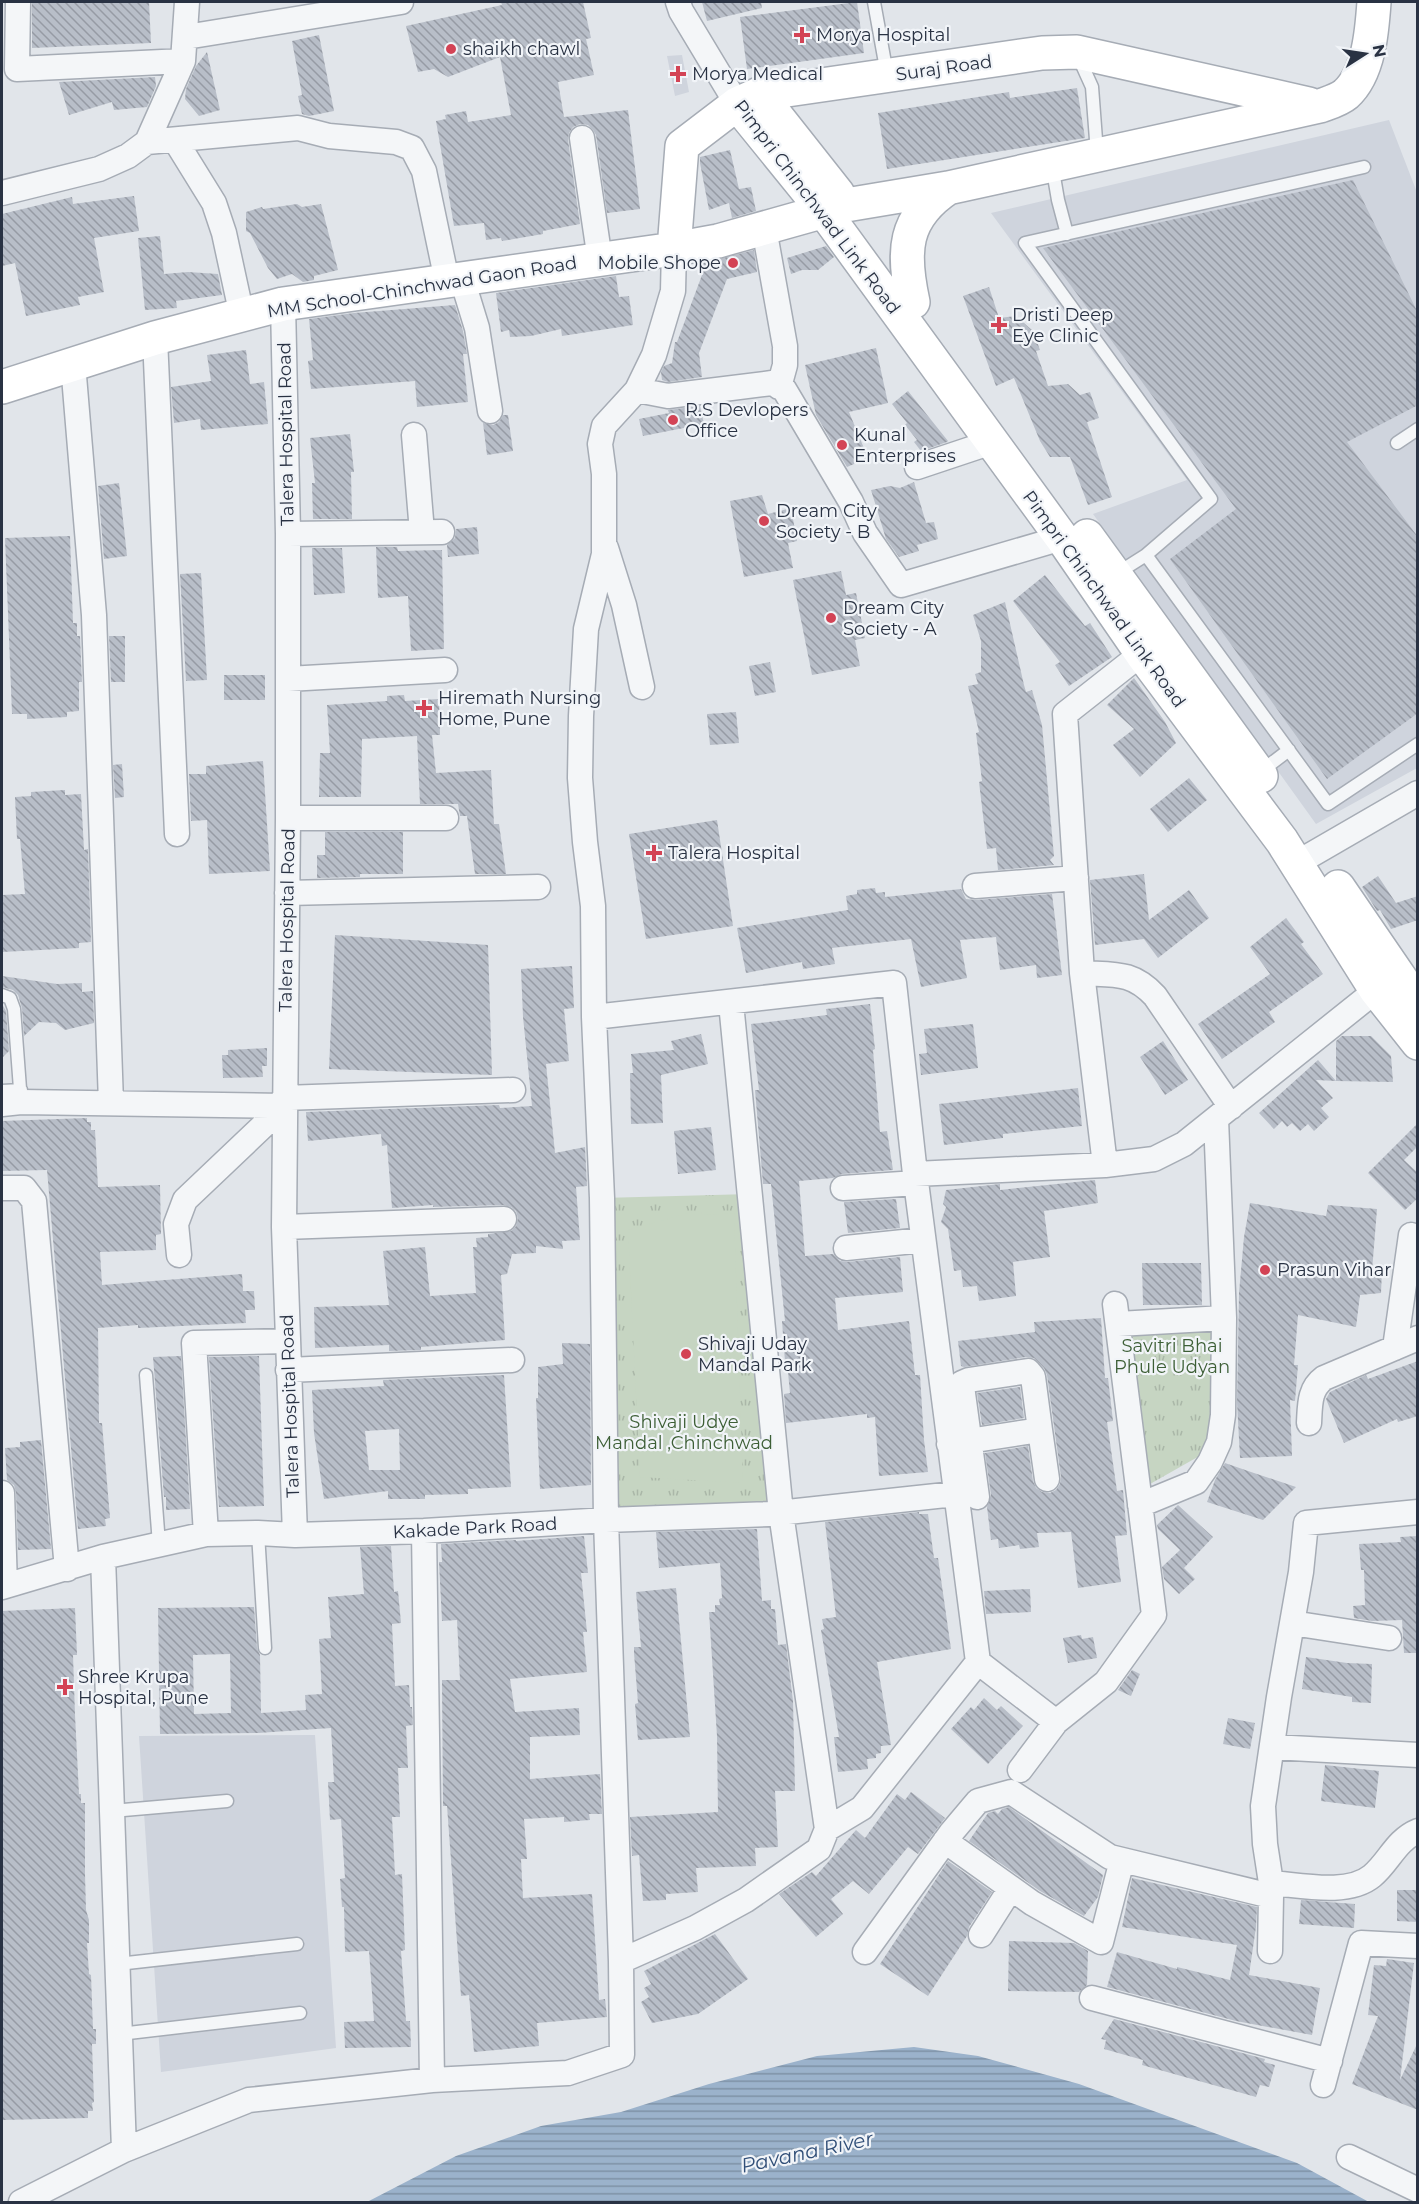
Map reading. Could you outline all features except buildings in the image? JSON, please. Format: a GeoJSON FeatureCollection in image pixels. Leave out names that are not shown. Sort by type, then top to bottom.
{"type":"FeatureCollection","features":[{"type":"Feature","properties":{"kind":"main road","name":"MM School-Chinchwad Gaon Road"},"geometry":{"type":"LineString","coordinates":[[2,387],[155,338],[283,304],[674,249],[764,228],[835,207],[948,188],[1320,106],[1345,96],[1357,80],[1366,57],[1374,2]]}},
{"type":"Feature","properties":{"kind":"main road","name":"Suraj Road"},"geometry":{"type":"LineString","coordinates":[[674,249],[682,146],[748,99],[1042,53],[1077,52],[1320,106]]}},
{"type":"Feature","properties":{"kind":"main road","name":"Pimpri Chinchwad Link Road"},"geometry":{"type":"LineString","coordinates":[[748,99],[835,207],[906,308],[992,442],[1062,538],[1259,773],[1306,857],[1386,982],[1418,1043]]}},
{"type":"Feature","properties":{"kind":"main road"},"geometry":{"type":"LineString","coordinates":[[906,308],[907,262],[912,232],[923,208],[948,188]]}},
{"type":"Feature","properties":{"kind":"main road","name":"Pimpri Chinchwad Link Road"},"geometry":{"type":"LineString","coordinates":[[906,308],[1115,574],[1151,646],[1306,857]]}},
{"type":"Feature","properties":{"kind":"main road","name":"Pimpri Chinchwad Link Road"},"geometry":{"type":"LineString","coordinates":[[1386,982],[1418,1004]]}},
{"type":"Feature","properties":{"kind":"street"},"geometry":{"type":"LineString","coordinates":[[18,2],[17,69],[183,61]]}},
{"type":"Feature","properties":{"kind":"street"},"geometry":{"type":"LineString","coordinates":[[2,193],[99,169],[128,156],[147,142],[183,61],[187,2]]}},
{"type":"Feature","properties":{"kind":"street","name":"Pimpri Chinchwad Link Road"},"geometry":{"type":"LineString","coordinates":[[678,2],[681,12],[714,64],[748,99]]}},
{"type":"Feature","properties":{"kind":"street"},"geometry":{"type":"LineString","coordinates":[[186,37],[388,3]]}},
{"type":"Feature","properties":{"kind":"street"},"geometry":{"type":"LineString","coordinates":[[147,142],[298,128],[329,136],[396,142],[412,148],[424,171],[454,280],[477,328],[489,411]]}},
{"type":"Feature","properties":{"kind":"street"},"geometry":{"type":"LineString","coordinates":[[582,138],[600,260]]}},
{"type":"Feature","properties":{"kind":"street"},"geometry":{"type":"LineString","coordinates":[[175,140],[214,203],[224,233],[242,316]]}},
{"type":"Feature","properties":{"kind":"street"},"geometry":{"type":"LineString","coordinates":[[764,228],[785,346],[785,365],[779,387]]}},
{"type":"Feature","properties":{"kind":"street"},"geometry":{"type":"LineString","coordinates":[[21,2202],[124,2150],[249,2100],[432,2080],[568,2073],[622,2055],[621,1960],[606,1520],[602,1198],[594,1017],[593,906],[588,875],[580,778],[580,716],[586,629],[604,554],[604,474],[600,444],[604,426],[637,390],[654,355],[673,291],[674,249]]}},
{"type":"Feature","properties":{"kind":"street","name":"Talera Hospital Road"},"geometry":{"type":"LineString","coordinates":[[283,304],[288,534],[284,1227],[295,1535]]}},
{"type":"Feature","properties":{"kind":"street"},"geometry":{"type":"LineString","coordinates":[[155,338],[177,834]]}},
{"type":"Feature","properties":{"kind":"street"},"geometry":{"type":"LineString","coordinates":[[73,364],[94,615],[111,1103]]}},
{"type":"Feature","properties":{"kind":"street"},"geometry":{"type":"LineString","coordinates":[[637,390],[668,396],[772,383],[784,389],[865,533],[901,585],[1062,538]]}},
{"type":"Feature","properties":{"kind":"street"},"geometry":{"type":"LineString","coordinates":[[288,534],[432,532],[414,435]]}},
{"type":"Feature","properties":{"kind":"street"},"geometry":{"type":"LineString","coordinates":[[917,467],[992,442]]}},
{"type":"Feature","properties":{"kind":"street"},"geometry":{"type":"LineString","coordinates":[[604,543],[624,605],[642,687]]}},
{"type":"Feature","properties":{"kind":"street"},"geometry":{"type":"LineString","coordinates":[[1105,1165],[1082,973],[1065,714],[1151,646]]}},
{"type":"Feature","properties":{"kind":"street"},"geometry":{"type":"LineString","coordinates":[[288,679],[445,670]]}},
{"type":"Feature","properties":{"kind":"street"},"geometry":{"type":"LineString","coordinates":[[1306,857],[1418,793]]}},
{"type":"Feature","properties":{"kind":"street"},"geometry":{"type":"LineString","coordinates":[[288,818],[446,818]]}},
{"type":"Feature","properties":{"kind":"street"},"geometry":{"type":"LineString","coordinates":[[975,886],[1076,878]]}},
{"type":"Feature","properties":{"kind":"street"},"geometry":{"type":"LineString","coordinates":[[287,893],[538,887]]}},
{"type":"Feature","properties":{"kind":"street"},"geometry":{"type":"LineString","coordinates":[[1082,973],[1121,976],[1142,983],[1155,996],[1223,1113],[1223,1415],[1219,1442],[1210,1462],[1196,1482],[1140,1505]]}},
{"type":"Feature","properties":{"kind":"street"},"geometry":{"type":"LineString","coordinates":[[843,1188],[916,1178],[1105,1165],[1154,1159],[1184,1144],[1386,982]]}},
{"type":"Feature","properties":{"kind":"street"},"geometry":{"type":"LineString","coordinates":[[594,1017],[894,983],[923,1240],[960,1443],[978,1662],[862,1808],[827,1829]]}},
{"type":"Feature","properties":{"kind":"street"},"geometry":{"type":"LineString","coordinates":[[621,1960],[695,1928],[746,1900],[819,1848],[827,1829],[781,1513],[731,1003]]}},
{"type":"Feature","properties":{"kind":"street"},"geometry":{"type":"LineString","coordinates":[[11,1097],[111,1103],[284,1102],[513,1090]]}},
{"type":"Feature","properties":{"kind":"street"},"geometry":{"type":"LineString","coordinates":[[179,1255],[176,1224],[185,1200],[284,1102]]}},
{"type":"Feature","properties":{"kind":"street"},"geometry":{"type":"LineString","coordinates":[[2,1188],[24,1188],[34,1201],[67,1569]]}},
{"type":"Feature","properties":{"kind":"street"},"geometry":{"type":"LineString","coordinates":[[284,1227],[504,1219]]}},
{"type":"Feature","properties":{"kind":"street"},"geometry":{"type":"LineString","coordinates":[[1395,1348],[1411,1235]]}},
{"type":"Feature","properties":{"kind":"street"},"geometry":{"type":"LineString","coordinates":[[846,1248],[923,1240]]}},
{"type":"Feature","properties":{"kind":"street"},"geometry":{"type":"LineString","coordinates":[[1020,1770],[1056,1722],[1106,1682],[1154,1615],[1117,1314],[1224,1318]]}},
{"type":"Feature","properties":{"kind":"street"},"geometry":{"type":"LineString","coordinates":[[1309,1423],[1312,1394],[1317,1383],[1418,1338]]}},
{"type":"Feature","properties":{"kind":"street"},"geometry":{"type":"LineString","coordinates":[[206,1534],[194,1343],[287,1341]]}},
{"type":"Feature","properties":{"kind":"street"},"geometry":{"type":"LineString","coordinates":[[288,1370],[512,1360]]}},
{"type":"Feature","properties":{"kind":"street"},"geometry":{"type":"LineString","coordinates":[[960,1443],[964,1381],[1028,1371],[1033,1377],[1047,1479]]}},
{"type":"Feature","properties":{"kind":"street"},"geometry":{"type":"LineString","coordinates":[[960,1443],[1040,1430]]}},
{"type":"Feature","properties":{"kind":"street"},"geometry":{"type":"LineString","coordinates":[[2,1492],[3,1587]]}},
{"type":"Feature","properties":{"kind":"street","name":"Kakade Park Road"},"geometry":{"type":"LineString","coordinates":[[3,1587],[103,1557],[206,1534],[295,1535],[424,1531],[606,1520],[781,1513],[966,1495]]}},
{"type":"Feature","properties":{"kind":"street"},"geometry":{"type":"LineString","coordinates":[[1270,1951],[1271,1889],[1263,1806],[1301,1572],[1306,1523],[1418,1512]]}},
{"type":"Feature","properties":{"kind":"street"},"geometry":{"type":"LineString","coordinates":[[424,1531],[432,2080]]}},
{"type":"Feature","properties":{"kind":"street"},"geometry":{"type":"LineString","coordinates":[[103,1557],[124,2150]]}},
{"type":"Feature","properties":{"kind":"street"},"geometry":{"type":"LineString","coordinates":[[1292,1623],[1389,1638]]}},
{"type":"Feature","properties":{"kind":"street"},"geometry":{"type":"LineString","coordinates":[[978,1662],[1056,1722]]}},
{"type":"Feature","properties":{"kind":"street"},"geometry":{"type":"LineString","coordinates":[[1273,1747],[1418,1755]]}},
{"type":"Feature","properties":{"kind":"street"},"geometry":{"type":"LineString","coordinates":[[865,1952],[945,1841],[978,1801],[1011,1792],[1110,1857],[1271,1889],[1341,1888],[1356,1884],[1371,1876],[1407,1835],[1418,1831]]}},
{"type":"Feature","properties":{"kind":"street"},"geometry":{"type":"LineString","coordinates":[[945,1841],[1032,1903],[1101,1942],[1122,1860]]}},
{"type":"Feature","properties":{"kind":"street"},"geometry":{"type":"LineString","coordinates":[[981,1935],[1011,1888]]}},
{"type":"Feature","properties":{"kind":"street"},"geometry":{"type":"LineString","coordinates":[[1323,2085],[1361,1943],[1418,1946]]}},
{"type":"Feature","properties":{"kind":"street"},"geometry":{"type":"LineString","coordinates":[[1092,1998],[1330,2061]]}},
{"type":"Feature","properties":{"kind":"street"},"geometry":{"type":"LineString","coordinates":[[1349,2157],[1418,2190]]}},
{"type":"Feature","properties":{"kind":"lane"},"geometry":{"type":"LineString","coordinates":[[874,2],[887,76]]}},
{"type":"Feature","properties":{"kind":"lane"},"geometry":{"type":"LineString","coordinates":[[1077,52],[1092,87],[1098,155]]}},
{"type":"Feature","properties":{"kind":"lane"},"geometry":{"type":"LineString","coordinates":[[1052,165],[1067,234]]}},
{"type":"Feature","properties":{"kind":"lane"},"geometry":{"type":"LineString","coordinates":[[1115,574],[1146,555],[1211,500],[1024,243],[1364,167]]}},
{"type":"Feature","properties":{"kind":"lane"},"geometry":{"type":"LineString","coordinates":[[1397,443],[1418,429]]}},
{"type":"Feature","properties":{"kind":"lane"},"geometry":{"type":"LineString","coordinates":[[1146,555],[1328,804],[1418,744]]}},
{"type":"Feature","properties":{"kind":"lane"},"geometry":{"type":"LineString","coordinates":[[1259,773],[1289,750]]}},
{"type":"Feature","properties":{"kind":"lane"},"geometry":{"type":"LineString","coordinates":[[2,995],[10,998],[14,1009],[11,1097]]}},
{"type":"Feature","properties":{"kind":"lane"},"geometry":{"type":"LineString","coordinates":[[146,1375],[159,1544]]}},
{"type":"Feature","properties":{"kind":"lane"},"geometry":{"type":"LineString","coordinates":[[258,1533],[265,1648]]}},
{"type":"Feature","properties":{"kind":"lane"},"geometry":{"type":"LineString","coordinates":[[112,1811],[227,1801]]}},
{"type":"Feature","properties":{"kind":"lane"},"geometry":{"type":"LineString","coordinates":[[118,1964],[297,1944]]}},
{"type":"Feature","properties":{"kind":"lane"},"geometry":{"type":"LineString","coordinates":[[120,2034],[300,2013]]}},
{"type":"Feature","properties":{"kind":"shaded area","name":"Morya Medical"},"geometry":{"type":"Polygon","coordinates":[[[682,55],[689,92],[675,96],[667,56],[682,55]]]}},
{"type":"Feature","properties":{"kind":"shaded area"},"geometry":{"type":"Polygon","coordinates":[[[1389,120],[1418,195],[1417,768],[1316,824],[1093,514],[1187,480],[991,213],[1389,120]]]}},
{"type":"Feature","properties":{"kind":"shaded area"},"geometry":{"type":"Polygon","coordinates":[[[315,1735],[336,2048],[161,2072],[139,1736],[315,1735]]]}},
{"type":"Feature","properties":{"kind":"green space","name":"Shivaji Udye Mandal ,Chinchwad"},"geometry":{"type":"Polygon","coordinates":[[[750,1194],[769,1514],[606,1520],[602,1198],[750,1194]]]}},
{"type":"Feature","properties":{"kind":"green space","name":"Shivaji Uday Mandal Park"},"geometry":{"type":"Polygon","coordinates":[[[696,1211],[707,1215],[734,1213],[743,1483],[640,1477],[628,1230],[696,1211]]]}},
{"type":"Feature","properties":{"kind":"green space","name":"Savitri Bhai Phule Udyan"},"geometry":{"type":"Polygon","coordinates":[[[1124,1316],[1211,1325],[1215,1348],[1210,1450],[1143,1488],[1124,1316]]]}},
{"type":"Feature","properties":{"kind":"water","name":"Pavana River"},"geometry":{"type":"Polygon","coordinates":[[[914,2047],[978,2056],[1079,2084],[1297,2163],[1369,2202],[367,2202],[456,2156],[541,2126],[621,2112],[709,2084],[817,2056],[914,2047]]]}},
{"type":"Feature","properties":{"kind":"place","name":"Morya Hospital"},"geometry":{"type":"Point","coordinates":[802,35]}},
{"type":"Feature","properties":{"kind":"place","name":"shaikh chawl"},"geometry":{"type":"Point","coordinates":[451,49]}},
{"type":"Feature","properties":{"kind":"place","name":"Morya Medical"},"geometry":{"type":"Point","coordinates":[678,74]}},
{"type":"Feature","properties":{"kind":"place","name":"Mobile Shope"},"geometry":{"type":"Point","coordinates":[733,263]}},
{"type":"Feature","properties":{"kind":"place","name":"Dristi Deep Eye Clinic"},"geometry":{"type":"Point","coordinates":[999,325]}},
{"type":"Feature","properties":{"kind":"place","name":"R.S Devlopers Office"},"geometry":{"type":"Point","coordinates":[673,420]}},
{"type":"Feature","properties":{"kind":"place","name":"Kunal Enterprises"},"geometry":{"type":"Point","coordinates":[842,445]}},
{"type":"Feature","properties":{"kind":"place","name":"Dream City Society - B"},"geometry":{"type":"Point","coordinates":[764,521]}},
{"type":"Feature","properties":{"kind":"place","name":"Dream City Society - A"},"geometry":{"type":"Point","coordinates":[831,618]}},
{"type":"Feature","properties":{"kind":"place","name":"Hiremath Nursing Home, Pune"},"geometry":{"type":"Point","coordinates":[424,708]}},
{"type":"Feature","properties":{"kind":"place","name":"Talera Hospital"},"geometry":{"type":"Point","coordinates":[654,853]}},
{"type":"Feature","properties":{"kind":"place","name":"Prasun Vihar"},"geometry":{"type":"Point","coordinates":[1265,1270]}},
{"type":"Feature","properties":{"kind":"place","name":"Shivaji Uday Mandal Park"},"geometry":{"type":"Point","coordinates":[686,1354]}},
{"type":"Feature","properties":{"kind":"place","name":"Shree Krupa Hospital, Pune"},"geometry":{"type":"Point","coordinates":[65,1687]}}]}
